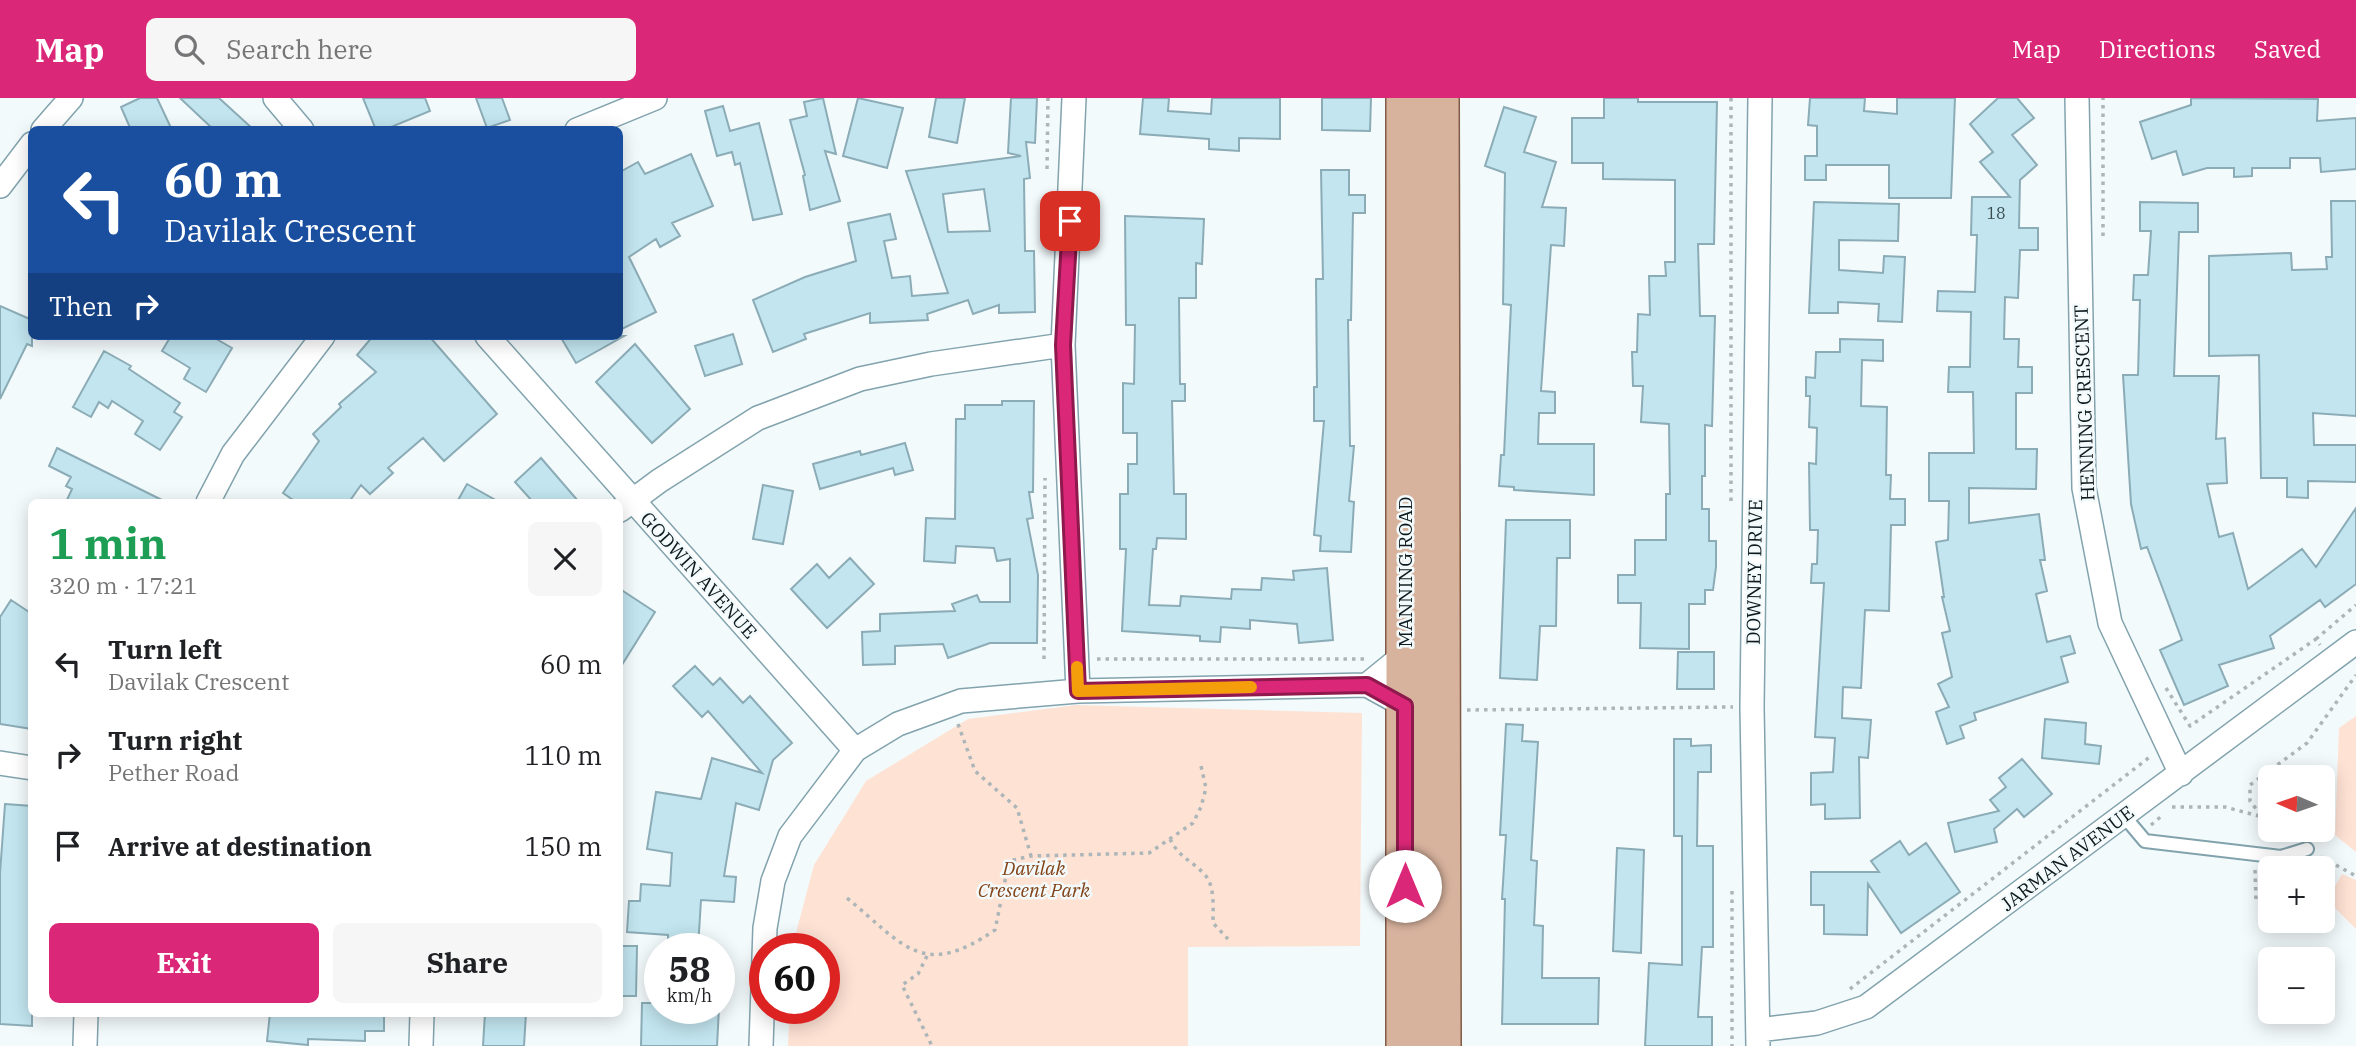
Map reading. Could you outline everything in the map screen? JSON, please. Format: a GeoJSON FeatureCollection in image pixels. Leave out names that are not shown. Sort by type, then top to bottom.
{"type":"FeatureCollection","features":[{"type":"Feature","properties":{"kind":"main road","name":"MANNING ROAD"},"geometry":{"type":"LineString","coordinates":[[1405,98],[1390,657],[1405,706],[1405,1046]]}},
{"type":"Feature","properties":{"kind":"main road","name":"MANNING ROAD"},"geometry":{"type":"LineString","coordinates":[[1440,98],[1442,1046]]}},
{"type":"Feature","properties":{"kind":"street"},"geometry":{"type":"LineString","coordinates":[[46,126],[71,98]]}},
{"type":"Feature","properties":{"kind":"street"},"geometry":{"type":"LineString","coordinates":[[275,98],[299,126]]}},
{"type":"Feature","properties":{"kind":"street"},"geometry":{"type":"LineString","coordinates":[[588,126],[655,98]]}},
{"type":"Feature","properties":{"kind":"street"},"geometry":{"type":"LineString","coordinates":[[1074,98],[1063,345],[1078,691]]}},
{"type":"Feature","properties":{"kind":"street","name":"DOWNEY DRIVE"},"geometry":{"type":"LineString","coordinates":[[1758,1038],[1752,706],[1760,98]]}},
{"type":"Feature","properties":{"kind":"street","name":"HENNING CRESCENT"},"geometry":{"type":"LineString","coordinates":[[2077,98],[2084,488],[2110,623],[2181,774]]}},
{"type":"Feature","properties":{"kind":"street"},"geometry":{"type":"LineString","coordinates":[[0,186],[28,149]]}},
{"type":"Feature","properties":{"kind":"street"},"geometry":{"type":"LineString","coordinates":[[210,499],[233,454],[320,340]]}},
{"type":"Feature","properties":{"kind":"street","name":"GODWIN AVENUE"},"geometry":{"type":"LineString","coordinates":[[490,340],[620,499]]}},
{"type":"Feature","properties":{"kind":"street"},"geometry":{"type":"LineString","coordinates":[[625,505],[758,418],[860,379],[931,364],[1063,345]]}},
{"type":"Feature","properties":{"kind":"street","name":"GODWIN AVENUE"},"geometry":{"type":"LineString","coordinates":[[625,505],[662,531],[855,750]]}},
{"type":"Feature","properties":{"kind":"street","name":"JARMAN AVENUE"},"geometry":{"type":"LineString","coordinates":[[1758,1038],[1866,1007],[2356,642]]}},
{"type":"Feature","properties":{"kind":"street"},"geometry":{"type":"LineString","coordinates":[[1367,685],[1390,657]]}},
{"type":"Feature","properties":{"kind":"street"},"geometry":{"type":"LineString","coordinates":[[761,1046],[765,928],[773,881],[790,836],[855,750],[898,724],[961,701],[1078,691],[1367,685],[1405,706]]}},
{"type":"Feature","properties":{"kind":"street"},"geometry":{"type":"LineString","coordinates":[[0,763],[28,767]]}},
{"type":"Feature","properties":{"kind":"street"},"geometry":{"type":"LineString","coordinates":[[85,1046],[86,1017]]}},
{"type":"Feature","properties":{"kind":"street"},"geometry":{"type":"LineString","coordinates":[[421,1046],[422,1017]]}},
{"type":"Feature","properties":{"kind":"lane"},"geometry":{"type":"LineString","coordinates":[[2124,816],[2145,841],[2281,857],[2307,849]]}},
{"type":"Feature","properties":{"kind":"path"},"geometry":{"type":"LineString","coordinates":[[2103,98],[2103,246]]}},
{"type":"Feature","properties":{"kind":"path"},"geometry":{"type":"LineString","coordinates":[[1846,991],[2190,726],[2316,639],[2356,605]]}},
{"type":"Feature","properties":{"kind":"path"},"geometry":{"type":"LineString","coordinates":[[2316,639],[2332,661]]}},
{"type":"Feature","properties":{"kind":"path"},"geometry":{"type":"LineString","coordinates":[[1077,659],[1390,657]]}},
{"type":"Feature","properties":{"kind":"path"},"geometry":{"type":"LineString","coordinates":[[2277,765],[2307,743],[2356,675]]}},
{"type":"Feature","properties":{"kind":"path"},"geometry":{"type":"LineString","coordinates":[[2161,677],[2190,726]]}},
{"type":"Feature","properties":{"kind":"path"},"geometry":{"type":"LineString","coordinates":[[951,705],[975,771],[1017,808],[1031,856]]}},
{"type":"Feature","properties":{"kind":"path"},"geometry":{"type":"LineString","coordinates":[[1462,710],[1752,706]]}},
{"type":"Feature","properties":{"kind":"path"},"geometry":{"type":"LineString","coordinates":[[847,898],[907,948],[927,956],[950,955],[995,930],[1009,861],[1031,856],[1149,853],[1192,823],[1201,807],[1207,782],[1200,766]]}},
{"type":"Feature","properties":{"kind":"path"},"geometry":{"type":"LineString","coordinates":[[2258,779],[2250,785],[2250,801],[2258,812]]}},
{"type":"Feature","properties":{"kind":"path"},"geometry":{"type":"LineString","coordinates":[[2140,835],[2172,807],[2225,807],[2258,815]]}},
{"type":"Feature","properties":{"kind":"path"},"geometry":{"type":"LineString","coordinates":[[1170,839],[1178,855],[1206,876],[1212,891],[1213,923],[1228,939]]}},
{"type":"Feature","properties":{"kind":"path"},"geometry":{"type":"LineString","coordinates":[[2258,854],[2254,893],[2258,902]]}},
{"type":"Feature","properties":{"kind":"path"},"geometry":{"type":"LineString","coordinates":[[927,956],[918,974],[902,985],[932,1046]]}},
{"type":"Feature","properties":{"kind":"green space","name":"Davilak Crescent Park"},"geometry":{"type":"Polygon","coordinates":[[[1076,705],[1362,713],[1360,946],[1188,947],[1188,1046],[788,1046],[789,1024],[840,1024],[840,933],[796,933],[814,865],[866,781],[968,719],[1076,705]]]}},
{"type":"Feature","properties":{"kind":"green space"},"geometry":{"type":"Polygon","coordinates":[[[2356,716],[2356,852],[2335,835],[2339,728],[2356,716]]]}},
{"type":"Feature","properties":{"kind":"green space"},"geometry":{"type":"Polygon","coordinates":[[[2342,874],[2356,880],[2356,929],[2335,908],[2335,886],[2342,874]]]}},
{"type":"Feature","properties":{"kind":"building"},"geometry":{"type":"Polygon","coordinates":[[[140,98],[157,98],[170,126],[129,126],[121,107],[140,98]]]}},
{"type":"Feature","properties":{"kind":"building"},"geometry":{"type":"Polygon","coordinates":[[[180,98],[219,98],[250,126],[210,126],[180,98]]]}},
{"type":"Feature","properties":{"kind":"building"},"geometry":{"type":"Polygon","coordinates":[[[363,98],[425,98],[430,111],[394,126],[374,126],[363,98]]]}},
{"type":"Feature","properties":{"kind":"building"},"geometry":{"type":"Polygon","coordinates":[[[476,98],[502,98],[510,120],[486,126],[476,98]]]}},
{"type":"Feature","properties":{"kind":"building"},"geometry":{"type":"Polygon","coordinates":[[[823,98],[836,154],[825,151],[840,201],[810,210],[803,176],[805,175],[790,120],[807,116],[804,102],[823,98]]]}},
{"type":"Feature","properties":{"kind":"building"},"geometry":{"type":"Polygon","coordinates":[[[858,98],[903,108],[887,168],[843,156],[858,98]]]}},
{"type":"Feature","properties":{"kind":"building"},"geometry":{"type":"Polygon","coordinates":[[[936,98],[965,98],[957,143],[929,137],[936,98]]]}},
{"type":"Feature","properties":{"kind":"building"},"geometry":{"type":"Polygon","coordinates":[[[1011,98],[1037,98],[1035,143],[1026,142],[1030,178],[1024,179],[1025,251],[1034,251],[1035,312],[999,313],[999,305],[973,314],[968,300],[927,314],[928,320],[870,323],[870,313],[804,334],[806,339],[773,352],[753,300],[805,277],[856,261],[848,223],[890,214],[896,239],[884,241],[892,278],[910,276],[912,296],[948,293],[906,171],[1021,156],[1008,153],[1011,98]],[[984,189],[943,194],[948,232],[990,231],[984,189]]]}},
{"type":"Feature","properties":{"kind":"building"},"geometry":{"type":"Polygon","coordinates":[[[1143,98],[1169,98],[1168,111],[1211,114],[1212,98],[1280,98],[1280,139],[1239,138],[1239,151],[1209,149],[1209,139],[1140,134],[1143,98]]]}},
{"type":"Feature","properties":{"kind":"building"},"geometry":{"type":"Polygon","coordinates":[[[1322,98],[1371,98],[1370,131],[1322,130],[1322,98]]]}},
{"type":"Feature","properties":{"kind":"building"},"geometry":{"type":"Polygon","coordinates":[[[1604,98],[1638,98],[1638,102],[1717,102],[1714,244],[1698,244],[1700,316],[1715,316],[1712,426],[1705,425],[1702,509],[1709,509],[1709,541],[1716,541],[1716,567],[1713,590],[1705,590],[1705,604],[1689,604],[1689,649],[1640,648],[1641,603],[1618,603],[1618,575],[1635,575],[1635,540],[1666,540],[1666,494],[1670,494],[1669,424],[1641,422],[1643,386],[1633,386],[1632,352],[1637,352],[1638,314],[1650,315],[1649,276],[1666,276],[1665,262],[1675,262],[1675,180],[1603,179],[1603,163],[1572,163],[1572,118],[1604,118],[1604,98]]]}},
{"type":"Feature","properties":{"kind":"building"},"geometry":{"type":"Polygon","coordinates":[[[1810,98],[1865,98],[1864,111],[1897,114],[1897,98],[1955,98],[1951,198],[1889,198],[1889,165],[1826,165],[1826,180],[1805,180],[1805,156],[1817,156],[1817,126],[1808,125],[1810,98]]]}},
{"type":"Feature","properties":{"kind":"building"},"geometry":{"type":"Polygon","coordinates":[[[1998,98],[2017,98],[2034,118],[2012,135],[2037,165],[2020,180],[2019,228],[2038,228],[2038,250],[2020,250],[2018,298],[2005,297],[2004,339],[2019,339],[2018,367],[2032,367],[2032,393],[2016,393],[2016,449],[2037,449],[2036,489],[1969,488],[1969,523],[2039,514],[2045,560],[2040,560],[2047,591],[2036,594],[2047,642],[2070,636],[2075,653],[2061,657],[2068,682],[1974,713],[1976,720],[1960,726],[1964,738],[1947,744],[1936,712],[1949,707],[1938,684],[1952,677],[1942,633],[1950,631],[1942,597],[1936,542],[1948,540],[1949,501],[1929,501],[1929,453],[1974,453],[1973,392],[1948,392],[1949,367],[1970,367],[1971,312],[1937,311],[1938,291],[1975,292],[1977,235],[1971,235],[1972,197],[2010,197],[1980,162],[1993,152],[1970,124],[1998,98]]]}},
{"type":"Feature","properties":{"kind":"building"},"geometry":{"type":"Polygon","coordinates":[[[2191,98],[2318,99],[2317,121],[2356,118],[2356,169],[2321,172],[2320,158],[2290,158],[2290,168],[2252,168],[2252,176],[2234,177],[2234,168],[2207,168],[2183,175],[2176,151],[2152,159],[2140,122],[2191,105],[2191,98]]]}},
{"type":"Feature","properties":{"kind":"building"},"geometry":{"type":"Polygon","coordinates":[[[723,106],[730,131],[759,123],[782,214],[753,220],[740,163],[735,165],[732,152],[717,156],[705,111],[723,106]]]}},
{"type":"Feature","properties":{"kind":"building"},"geometry":{"type":"Polygon","coordinates":[[[1504,107],[1536,117],[1524,152],[1556,162],[1542,207],[1566,208],[1564,246],[1551,245],[1541,391],[1555,392],[1555,413],[1539,413],[1538,444],[1594,444],[1594,495],[1514,490],[1514,487],[1499,486],[1501,455],[1504,455],[1511,305],[1503,304],[1505,173],[1485,166],[1504,107]]]}},
{"type":"Feature","properties":{"kind":"building"},"geometry":{"type":"Polygon","coordinates":[[[691,154],[713,206],[672,223],[680,236],[660,247],[656,239],[629,257],[656,312],[623,328],[623,170],[638,162],[645,174],[691,154]]]}},
{"type":"Feature","properties":{"kind":"building"},"geometry":{"type":"Polygon","coordinates":[[[1321,170],[1349,170],[1349,195],[1365,195],[1365,213],[1353,213],[1351,320],[1348,320],[1350,446],[1354,446],[1349,501],[1354,502],[1351,552],[1320,551],[1321,536],[1314,535],[1324,421],[1314,421],[1314,387],[1317,387],[1316,279],[1323,279],[1321,170]]]}},
{"type":"Feature","properties":{"kind":"building"},"geometry":{"type":"Polygon","coordinates":[[[2331,201],[2356,201],[2356,416],[2313,413],[2314,445],[2356,445],[2356,482],[2308,481],[2308,498],[2287,497],[2287,478],[2261,478],[2259,355],[2209,356],[2209,256],[2291,253],[2292,270],[2327,269],[2326,257],[2332,257],[2331,201]]]}},
{"type":"Feature","properties":{"kind":"building"},"geometry":{"type":"Polygon","coordinates":[[[1814,202],[1899,204],[1898,241],[1839,240],[1839,270],[1883,273],[1884,256],[1905,257],[1902,322],[1878,321],[1879,304],[1838,302],[1838,313],[1809,313],[1814,202]]]}},
{"type":"Feature","properties":{"kind":"building"},"geometry":{"type":"Polygon","coordinates":[[[2140,202],[2198,203],[2198,232],[2179,232],[2174,376],[2219,376],[2216,439],[2225,438],[2227,483],[2207,484],[2219,537],[2233,533],[2248,589],[2302,549],[2316,567],[2356,508],[2356,584],[2325,607],[2320,600],[2270,636],[2274,648],[2219,665],[2228,686],[2184,705],[2160,650],[2182,640],[2147,547],[2141,549],[2131,504],[2123,375],[2138,375],[2140,300],[2133,300],[2134,275],[2148,275],[2151,231],[2140,231],[2140,202]]]}},
{"type":"Feature","properties":{"kind":"building"},"geometry":{"type":"Polygon","coordinates":[[[1125,216],[1204,219],[1202,264],[1196,263],[1196,298],[1179,298],[1180,384],[1185,384],[1185,401],[1172,401],[1174,494],[1186,494],[1186,539],[1157,538],[1156,549],[1153,549],[1149,605],[1180,606],[1181,596],[1231,599],[1232,589],[1261,590],[1262,578],[1294,580],[1293,571],[1327,568],[1333,640],[1299,643],[1297,624],[1250,620],[1250,629],[1221,627],[1220,642],[1200,641],[1200,636],[1122,631],[1126,549],[1120,549],[1120,494],[1128,494],[1128,464],[1137,464],[1137,433],[1123,433],[1123,383],[1134,384],[1135,325],[1126,325],[1125,216]]]}},
{"type":"Feature","properties":{"kind":"building"},"geometry":{"type":"Polygon","coordinates":[[[0,306],[28,318],[28,340],[32,340],[32,346],[27,344],[0,399],[0,306]]]}},
{"type":"Feature","properties":{"kind":"building"},"geometry":{"type":"Polygon","coordinates":[[[733,334],[742,364],[705,376],[695,346],[733,334]]]}},
{"type":"Feature","properties":{"kind":"building"},"geometry":{"type":"Polygon","coordinates":[[[1840,339],[1883,340],[1883,361],[1862,360],[1861,406],[1887,407],[1886,475],[1891,475],[1890,499],[1905,499],[1905,525],[1891,525],[1889,611],[1865,610],[1861,688],[1843,687],[1842,718],[1871,720],[1868,758],[1859,757],[1860,818],[1825,819],[1825,804],[1811,805],[1811,773],[1833,772],[1835,738],[1815,737],[1824,583],[1811,583],[1812,564],[1817,564],[1818,530],[1810,530],[1809,463],[1816,464],[1817,428],[1809,427],[1810,396],[1806,396],[1806,377],[1815,378],[1816,352],[1840,352],[1840,339]]]}},
{"type":"Feature","properties":{"kind":"building"},"geometry":{"type":"Polygon","coordinates":[[[169,340],[218,340],[232,348],[206,392],[184,379],[190,368],[162,351],[169,340]]]}},
{"type":"Feature","properties":{"kind":"building"},"geometry":{"type":"Polygon","coordinates":[[[370,340],[432,340],[497,414],[444,461],[423,438],[388,468],[393,473],[370,494],[361,485],[351,499],[292,499],[283,493],[319,441],[313,434],[341,407],[339,404],[376,372],[357,355],[370,340]]]}},
{"type":"Feature","properties":{"kind":"building"},"geometry":{"type":"Polygon","coordinates":[[[562,340],[617,340],[576,363],[562,340]]]}},
{"type":"Feature","properties":{"kind":"building"},"geometry":{"type":"Polygon","coordinates":[[[635,344],[690,409],[652,443],[596,382],[635,344]]]}},
{"type":"Feature","properties":{"kind":"building"},"geometry":{"type":"Polygon","coordinates":[[[104,351],[131,366],[129,369],[180,403],[174,412],[182,417],[160,450],[135,434],[143,421],[112,401],[108,408],[99,402],[91,417],[73,407],[104,351]]]}},
{"type":"Feature","properties":{"kind":"building"},"geometry":{"type":"Polygon","coordinates":[[[1002,401],[1034,401],[1033,492],[1029,492],[1033,518],[1027,519],[1038,575],[1037,643],[990,643],[948,658],[943,644],[895,646],[895,664],[863,665],[862,632],[880,631],[880,614],[955,611],[952,604],[977,595],[980,602],[1010,602],[1010,559],[997,561],[994,548],[956,546],[955,563],[924,561],[926,518],[955,519],[956,419],[965,419],[965,405],[1002,405],[1002,401]]]}},
{"type":"Feature","properties":{"kind":"building"},"geometry":{"type":"Polygon","coordinates":[[[905,443],[913,470],[895,475],[893,468],[820,489],[813,464],[860,451],[861,455],[905,443]]]}},
{"type":"Feature","properties":{"kind":"building"},"geometry":{"type":"Polygon","coordinates":[[[57,448],[160,499],[67,499],[72,489],[66,486],[71,477],[49,466],[57,448]]]}},
{"type":"Feature","properties":{"kind":"building"},"geometry":{"type":"Polygon","coordinates":[[[541,458],[576,499],[530,499],[515,482],[541,458]]]}},
{"type":"Feature","properties":{"kind":"building"},"geometry":{"type":"Polygon","coordinates":[[[467,484],[494,499],[459,499],[467,484]]]}},
{"type":"Feature","properties":{"kind":"building"},"geometry":{"type":"Polygon","coordinates":[[[763,485],[793,491],[783,544],[753,539],[763,485]]]}},
{"type":"Feature","properties":{"kind":"building"},"geometry":{"type":"Polygon","coordinates":[[[1506,520],[1570,520],[1570,558],[1557,558],[1556,626],[1540,626],[1537,680],[1500,678],[1506,520]]]}},
{"type":"Feature","properties":{"kind":"building"},"geometry":{"type":"Polygon","coordinates":[[[850,558],[874,584],[827,628],[791,589],[817,564],[829,578],[850,558]]]}},
{"type":"Feature","properties":{"kind":"building"},"geometry":{"type":"Polygon","coordinates":[[[623,591],[655,612],[623,663],[623,591]]]}},
{"type":"Feature","properties":{"kind":"building"},"geometry":{"type":"Polygon","coordinates":[[[11,600],[28,611],[28,728],[0,724],[0,617],[11,600]]]}},
{"type":"Feature","properties":{"kind":"building"},"geometry":{"type":"Polygon","coordinates":[[[1678,652],[1714,652],[1714,689],[1677,689],[1678,652]]]}},
{"type":"Feature","properties":{"kind":"building"},"geometry":{"type":"Polygon","coordinates":[[[695,666],[713,685],[720,678],[743,703],[750,696],[792,743],[773,760],[759,810],[736,803],[724,876],[736,877],[734,902],[701,900],[699,933],[627,932],[629,901],[640,901],[641,884],[670,886],[672,853],[647,849],[656,792],[701,799],[712,758],[762,773],[708,711],[702,717],[673,686],[695,666]]]}},
{"type":"Feature","properties":{"kind":"building"},"geometry":{"type":"Polygon","coordinates":[[[2045,719],[2086,723],[2085,744],[2101,746],[2099,764],[2042,758],[2045,719]]]}},
{"type":"Feature","properties":{"kind":"building"},"geometry":{"type":"Polygon","coordinates":[[[1506,724],[1523,725],[1522,741],[1538,742],[1531,860],[1537,861],[1534,925],[1543,926],[1542,978],[1599,978],[1598,1024],[1502,1024],[1505,899],[1502,899],[1506,835],[1500,835],[1506,724]]]}},
{"type":"Feature","properties":{"kind":"building"},"geometry":{"type":"Polygon","coordinates":[[[1674,739],[1691,739],[1691,746],[1711,745],[1711,772],[1698,772],[1697,846],[1713,846],[1713,947],[1702,947],[1698,1017],[1712,1017],[1712,1046],[1645,1046],[1649,963],[1682,965],[1682,836],[1674,836],[1674,739]]]}},
{"type":"Feature","properties":{"kind":"building"},"geometry":{"type":"Polygon","coordinates":[[[2022,759],[2052,794],[2024,817],[2017,809],[1994,829],[1997,842],[1955,852],[1948,823],[1999,811],[1990,800],[2006,787],[1999,778],[2022,759]]]}},
{"type":"Feature","properties":{"kind":"building"},"geometry":{"type":"Polygon","coordinates":[[[5,804],[28,806],[28,1017],[32,1017],[32,1026],[0,1024],[0,873],[5,804]]]}},
{"type":"Feature","properties":{"kind":"building"},"geometry":{"type":"Polygon","coordinates":[[[1900,841],[1909,855],[1926,843],[1960,892],[1901,933],[1868,884],[1867,935],[1824,934],[1824,905],[1811,905],[1811,872],[1879,872],[1871,861],[1900,841]]]}},
{"type":"Feature","properties":{"kind":"building"},"geometry":{"type":"Polygon","coordinates":[[[1617,848],[1644,850],[1641,953],[1613,951],[1617,848]]]}},
{"type":"Feature","properties":{"kind":"building"},"geometry":{"type":"Polygon","coordinates":[[[623,946],[637,946],[636,996],[623,996],[623,946]]]}},
{"type":"Feature","properties":{"kind":"building"},"geometry":{"type":"Polygon","coordinates":[[[642,1003],[644,1024],[718,1024],[717,1046],[641,1046],[642,1003]]]}},
{"type":"Feature","properties":{"kind":"building"},"geometry":{"type":"Polygon","coordinates":[[[270,1017],[384,1017],[384,1031],[365,1031],[365,1041],[308,1039],[308,1045],[267,1041],[270,1017]]]}},
{"type":"Feature","properties":{"kind":"building"},"geometry":{"type":"Polygon","coordinates":[[[485,1017],[526,1017],[524,1046],[483,1046],[485,1017]]]}},
{"type":"Feature","properties":{"kind":"slow traffic"},"geometry":{"type":"LineString","coordinates":[[1077,667],[1078,691],[1251,687]]}},
{"type":"Feature","properties":{"kind":"route"},"geometry":{"type":"LineString","coordinates":[[1070,221],[1063,345],[1078,691],[1367,685],[1405,706],[1405,886]]}}]}
